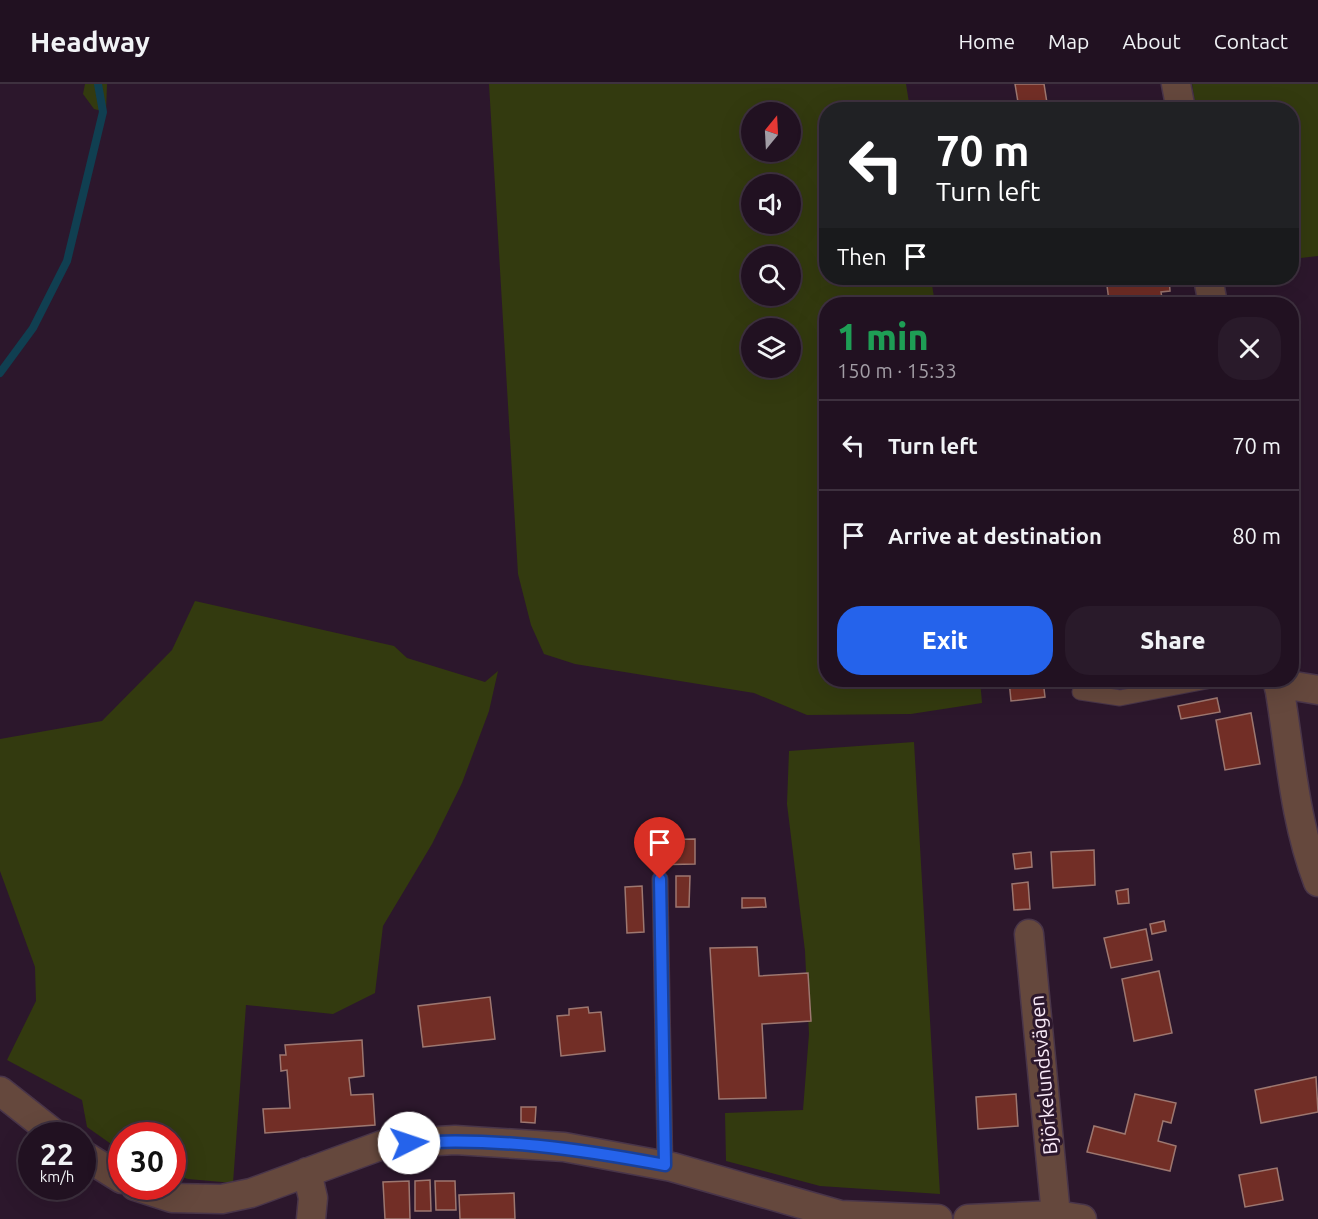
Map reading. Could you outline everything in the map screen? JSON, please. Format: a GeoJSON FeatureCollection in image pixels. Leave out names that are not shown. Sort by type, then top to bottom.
{"type":"FeatureCollection","features":[{"type":"Feature","properties":{"kind":"street"},"geometry":{"type":"LineString","coordinates":[[1176,84],[1179,102]]}},
{"type":"Feature","properties":{"kind":"street"},"geometry":{"type":"LineString","coordinates":[[1279,687],[1298,809],[1307,854],[1318,882]]}},
{"type":"Feature","properties":{"kind":"street"},"geometry":{"type":"LineString","coordinates":[[1299,687],[1318,690]]}},
{"type":"Feature","properties":{"kind":"street","name":"Björkelundsvägen"},"geometry":{"type":"LineString","coordinates":[[1029,934],[1069,1217]]}},
{"type":"Feature","properties":{"kind":"street"},"geometry":{"type":"LineString","coordinates":[[0,1091],[39,1122]]}},
{"type":"Feature","properties":{"kind":"street"},"geometry":{"type":"LineString","coordinates":[[186,1198],[222,1199],[251,1192],[385,1144],[455,1140],[564,1147],[665,1165],[840,1217],[938,1219]]}},
{"type":"Feature","properties":{"kind":"street"},"geometry":{"type":"LineString","coordinates":[[307,1172],[313,1198],[311,1219]]}},
{"type":"Feature","properties":{"kind":"street"},"geometry":{"type":"LineString","coordinates":[[968,1219],[1069,1217]]}},
{"type":"Feature","properties":{"kind":"lane"},"geometry":{"type":"LineString","coordinates":[[1080,692],[1120,698],[1176,687]]}},
{"type":"Feature","properties":{"kind":"lane"},"geometry":{"type":"LineString","coordinates":[[660,879],[665,1165]]}},
{"type":"Feature","properties":{"kind":"green space"},"geometry":{"type":"Polygon","coordinates":[[[85,84],[107,84],[106,112],[94,109],[83,94],[85,84]]]}},
{"type":"Feature","properties":{"kind":"green space"},"geometry":{"type":"Polygon","coordinates":[[[489,84],[906,84],[909,102],[819,102],[819,285],[932,285],[934,297],[819,297],[819,687],[981,687],[982,703],[911,714],[807,715],[754,693],[575,664],[544,654],[531,625],[518,574],[489,84]]]}},
{"type":"Feature","properties":{"kind":"green space"},"geometry":{"type":"Polygon","coordinates":[[[1192,84],[1318,84],[1318,256],[1299,258],[1299,102],[1195,102],[1192,84]]]}},
{"type":"Feature","properties":{"kind":"green space"},"geometry":{"type":"Polygon","coordinates":[[[195,601],[394,646],[407,658],[485,682],[498,671],[489,711],[462,783],[432,844],[383,926],[375,993],[333,1014],[246,1005],[233,1183],[186,1178],[186,1122],[108,1122],[108,1142],[96,1133],[96,1122],[86,1122],[82,1100],[7,1060],[36,1001],[35,967],[0,871],[0,739],[102,721],[172,650],[195,601]]]}},
{"type":"Feature","properties":{"kind":"green space"},"geometry":{"type":"Polygon","coordinates":[[[914,742],[940,1194],[820,1186],[726,1161],[725,1113],[803,1110],[809,1034],[805,951],[787,804],[789,751],[914,742]]]}},
{"type":"Feature","properties":{"kind":"building"},"geometry":{"type":"Polygon","coordinates":[[[1015,84],[1044,84],[1047,102],[1018,102],[1015,84]]]}},
{"type":"Feature","properties":{"kind":"building"},"geometry":{"type":"Polygon","coordinates":[[[1107,285],[1170,285],[1170,291],[1161,292],[1162,297],[1108,297],[1107,285]]]}},
{"type":"Feature","properties":{"kind":"building"},"geometry":{"type":"Polygon","coordinates":[[[1010,687],[1044,687],[1045,697],[1011,701],[1010,687]]]}},
{"type":"Feature","properties":{"kind":"building"},"geometry":{"type":"Polygon","coordinates":[[[1217,698],[1220,712],[1181,719],[1178,706],[1217,698]]]}},
{"type":"Feature","properties":{"kind":"building"},"geometry":{"type":"Polygon","coordinates":[[[1251,713],[1260,764],[1225,770],[1216,720],[1251,713]]]}},
{"type":"Feature","properties":{"kind":"building"},"geometry":{"type":"Polygon","coordinates":[[[695,839],[695,864],[648,865],[647,840],[695,839]]]}},
{"type":"Feature","properties":{"kind":"building"},"geometry":{"type":"Polygon","coordinates":[[[1094,850],[1095,885],[1053,888],[1051,852],[1094,850]]]}},
{"type":"Feature","properties":{"kind":"building"},"geometry":{"type":"Polygon","coordinates":[[[1031,852],[1032,867],[1015,869],[1013,854],[1031,852]]]}},
{"type":"Feature","properties":{"kind":"building"},"geometry":{"type":"Polygon","coordinates":[[[676,876],[690,876],[689,907],[676,907],[676,876]]]}},
{"type":"Feature","properties":{"kind":"building"},"geometry":{"type":"Polygon","coordinates":[[[1028,882],[1030,909],[1014,910],[1012,884],[1028,882]]]}},
{"type":"Feature","properties":{"kind":"building"},"geometry":{"type":"Polygon","coordinates":[[[642,886],[644,932],[627,933],[625,887],[642,886]]]}},
{"type":"Feature","properties":{"kind":"building"},"geometry":{"type":"Polygon","coordinates":[[[1128,889],[1129,903],[1118,904],[1116,891],[1128,889]]]}},
{"type":"Feature","properties":{"kind":"building"},"geometry":{"type":"Polygon","coordinates":[[[742,898],[765,898],[766,907],[742,908],[742,898]]]}},
{"type":"Feature","properties":{"kind":"building"},"geometry":{"type":"Polygon","coordinates":[[[1164,921],[1166,931],[1152,934],[1150,924],[1164,921]]]}},
{"type":"Feature","properties":{"kind":"building"},"geometry":{"type":"Polygon","coordinates":[[[1146,929],[1152,960],[1111,968],[1104,938],[1146,929]]]}},
{"type":"Feature","properties":{"kind":"building"},"geometry":{"type":"Polygon","coordinates":[[[757,947],[759,976],[808,973],[811,1021],[762,1024],[766,1098],[719,1099],[710,948],[757,947]]]}},
{"type":"Feature","properties":{"kind":"building"},"geometry":{"type":"Polygon","coordinates":[[[1159,971],[1172,1033],[1134,1041],[1122,979],[1159,971]]]}},
{"type":"Feature","properties":{"kind":"building"},"geometry":{"type":"Polygon","coordinates":[[[490,997],[495,1039],[423,1047],[418,1006],[490,997]]]}},
{"type":"Feature","properties":{"kind":"building"},"geometry":{"type":"Polygon","coordinates":[[[588,1007],[589,1013],[601,1012],[605,1051],[561,1056],[557,1016],[569,1015],[569,1009],[588,1007]]]}},
{"type":"Feature","properties":{"kind":"building"},"geometry":{"type":"Polygon","coordinates":[[[362,1040],[364,1076],[349,1078],[351,1095],[373,1094],[375,1125],[265,1133],[263,1109],[290,1108],[287,1070],[281,1071],[280,1055],[286,1055],[285,1045],[362,1040]]]}},
{"type":"Feature","properties":{"kind":"building"},"geometry":{"type":"Polygon","coordinates":[[[1316,1077],[1318,1112],[1261,1123],[1255,1090],[1316,1077]]]}},
{"type":"Feature","properties":{"kind":"building"},"geometry":{"type":"Polygon","coordinates":[[[1016,1094],[1018,1126],[978,1129],[976,1097],[1016,1094]]]}},
{"type":"Feature","properties":{"kind":"building"},"geometry":{"type":"Polygon","coordinates":[[[1135,1094],[1176,1103],[1171,1123],[1163,1121],[1158,1141],[1176,1146],[1170,1171],[1087,1152],[1094,1126],[1125,1134],[1135,1094]]]}},
{"type":"Feature","properties":{"kind":"building"},"geometry":{"type":"Polygon","coordinates":[[[521,1107],[536,1107],[535,1123],[521,1122],[521,1107]]]}},
{"type":"Feature","properties":{"kind":"building"},"geometry":{"type":"Polygon","coordinates":[[[1277,1168],[1283,1200],[1245,1207],[1239,1175],[1277,1168]]]}},
{"type":"Feature","properties":{"kind":"building"},"geometry":{"type":"Polygon","coordinates":[[[430,1180],[431,1211],[415,1211],[415,1181],[430,1180]]]}},
{"type":"Feature","properties":{"kind":"building"},"geometry":{"type":"Polygon","coordinates":[[[409,1181],[410,1219],[385,1219],[383,1182],[409,1181]]]}},
{"type":"Feature","properties":{"kind":"building"},"geometry":{"type":"Polygon","coordinates":[[[435,1181],[455,1181],[456,1210],[436,1210],[435,1181]]]}},
{"type":"Feature","properties":{"kind":"building"},"geometry":{"type":"Polygon","coordinates":[[[514,1193],[515,1219],[460,1219],[459,1195],[514,1193]]]}},
{"type":"Feature","properties":{"kind":"waterway"},"geometry":{"type":"LineString","coordinates":[[0,373],[33,328],[67,261],[103,112],[98,84]]}},
{"type":"Feature","properties":{"kind":"route"},"geometry":{"type":"LineString","coordinates":[[409,1143],[455,1140],[564,1147],[665,1165],[660,879]]}}]}
